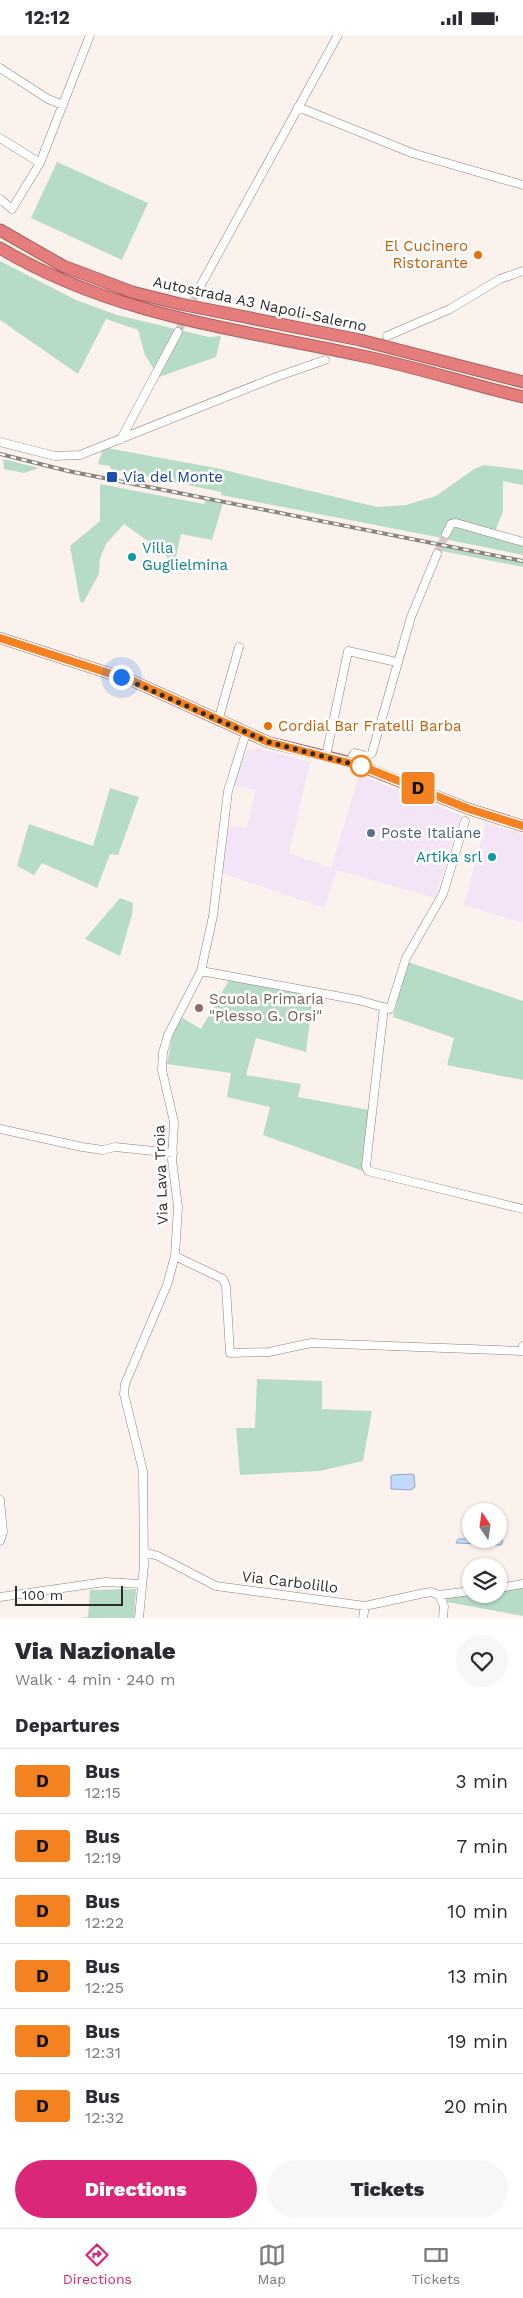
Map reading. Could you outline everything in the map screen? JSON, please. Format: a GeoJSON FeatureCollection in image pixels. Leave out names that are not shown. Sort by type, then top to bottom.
{"type":"FeatureCollection","features":[{"type":"Feature","properties":{"kind":"highway","name":"Autostrada A3 Napoli-Salerno"},"geometry":{"type":"LineString","coordinates":[[0,230],[63,266],[132,292],[180,304],[360,340],[523,382]]}},
{"type":"Feature","properties":{"kind":"highway","name":"Autostrada A3 Napoli-Salerno"},"geometry":{"type":"LineString","coordinates":[[0,248],[71,284],[125,305],[179,319],[374,358],[523,397]]}},
{"type":"Feature","properties":{"kind":"main road"},"geometry":{"type":"LineString","coordinates":[[0,638],[133,681],[218,721],[285,747],[350,762],[467,815],[523,826]]}},
{"type":"Feature","properties":{"kind":"street"},"geometry":{"type":"LineString","coordinates":[[0,199],[12,209],[40,163],[90,35]]}},
{"type":"Feature","properties":{"kind":"street"},"geometry":{"type":"LineString","coordinates":[[196,294],[338,35]]}},
{"type":"Feature","properties":{"kind":"street"},"geometry":{"type":"LineString","coordinates":[[0,68],[48,99],[62,105]]}},
{"type":"Feature","properties":{"kind":"street"},"geometry":{"type":"LineString","coordinates":[[298,107],[412,153],[523,185]]}},
{"type":"Feature","properties":{"kind":"street"},"geometry":{"type":"LineString","coordinates":[[0,138],[40,163]]}},
{"type":"Feature","properties":{"kind":"street"},"geometry":{"type":"LineString","coordinates":[[387,335],[450,309],[500,279],[523,271]]}},
{"type":"Feature","properties":{"kind":"street"},"geometry":{"type":"LineString","coordinates":[[121,439],[178,331]]}},
{"type":"Feature","properties":{"kind":"street"},"geometry":{"type":"LineString","coordinates":[[0,442],[35,452],[70,457],[111,443],[276,377],[325,360]]}},
{"type":"Feature","properties":{"kind":"street"},"geometry":{"type":"LineString","coordinates":[[446,534],[451,524],[456,523],[523,542]]}},
{"type":"Feature","properties":{"kind":"street"},"geometry":{"type":"LineString","coordinates":[[350,762],[354,753],[367,756],[372,753],[411,617],[438,554]]}},
{"type":"Feature","properties":{"kind":"street"},"geometry":{"type":"LineString","coordinates":[[218,721],[234,674],[239,647]]}},
{"type":"Feature","properties":{"kind":"street"},"geometry":{"type":"LineString","coordinates":[[326,756],[348,651],[392,661]]}},
{"type":"Feature","properties":{"kind":"street","name":"Via Lava Troia"},"geometry":{"type":"LineString","coordinates":[[139,1618],[144,1553],[143,1471],[124,1394],[125,1384],[167,1285],[175,1256],[178,1207],[173,1153],[174,1122],[162,1070],[163,1052],[168,1035],[201,971],[212,916],[228,791],[246,733]]}},
{"type":"Feature","properties":{"kind":"street"},"geometry":{"type":"LineString","coordinates":[[201,971],[390,1009],[406,958],[443,894],[467,815]]}},
{"type":"Feature","properties":{"kind":"street"},"geometry":{"type":"LineString","coordinates":[[384,1007],[366,1166],[368,1171],[523,1209]]}},
{"type":"Feature","properties":{"kind":"street"},"geometry":{"type":"LineString","coordinates":[[0,1129],[103,1150],[115,1147],[173,1153]]}},
{"type":"Feature","properties":{"kind":"street"},"geometry":{"type":"LineString","coordinates":[[175,1256],[223,1279],[226,1286],[230,1353],[269,1352],[311,1343],[522,1351],[523,1346]]}},
{"type":"Feature","properties":{"kind":"street"},"geometry":{"type":"LineString","coordinates":[[0,1500],[3,1532],[0,1541]]}},
{"type":"Feature","properties":{"kind":"street","name":"Via Carbolillo"},"geometry":{"type":"LineString","coordinates":[[144,1553],[158,1556],[216,1586],[364,1606],[431,1592],[439,1595],[462,1592]]}},
{"type":"Feature","properties":{"kind":"street"},"geometry":{"type":"LineString","coordinates":[[0,1597],[100,1583],[142,1584]]}},
{"type":"Feature","properties":{"kind":"street"},"geometry":{"type":"LineString","coordinates":[[507,1587],[523,1584]]}},
{"type":"Feature","properties":{"kind":"street"},"geometry":{"type":"LineString","coordinates":[[439,1595],[444,1606],[443,1618]]}},
{"type":"Feature","properties":{"kind":"street"},"geometry":{"type":"LineString","coordinates":[[363,1618],[364,1606]]}},
{"type":"Feature","properties":{"kind":"shaded area"},"geometry":{"type":"Polygon","coordinates":[[[258,748],[310,762],[289,853],[331,868],[359,775],[461,815],[435,898],[337,870],[324,908],[222,873],[226,825],[247,828],[255,790],[232,785],[241,759],[248,751],[258,748]]]}},
{"type":"Feature","properties":{"kind":"shaded area"},"geometry":{"type":"Polygon","coordinates":[[[486,823],[523,834],[523,923],[464,905],[486,823]]]}},
{"type":"Feature","properties":{"kind":"green space"},"geometry":{"type":"Polygon","coordinates":[[[57,162],[148,203],[122,260],[31,218],[57,162]]]}},
{"type":"Feature","properties":{"kind":"green space"},"geometry":{"type":"Polygon","coordinates":[[[0,261],[76,300],[117,315],[209,337],[221,336],[216,357],[159,377],[145,355],[138,330],[106,319],[78,374],[0,320],[0,261]]]}},
{"type":"Feature","properties":{"kind":"green space"},"geometry":{"type":"Polygon","coordinates":[[[107,448],[216,468],[377,507],[406,505],[436,496],[474,469],[484,465],[523,470],[523,485],[503,481],[503,512],[495,531],[448,525],[442,538],[221,495],[221,492],[111,469],[110,466],[98,464],[103,449],[107,448]]]}},
{"type":"Feature","properties":{"kind":"green space"},"geometry":{"type":"Polygon","coordinates":[[[3,459],[39,468],[24,473],[4,469],[3,459]]]}},
{"type":"Feature","properties":{"kind":"green space"},"geometry":{"type":"Polygon","coordinates":[[[100,484],[204,504],[205,500],[223,503],[212,540],[181,534],[174,566],[162,551],[124,524],[106,544],[100,558],[99,574],[83,603],[80,601],[70,546],[100,521],[100,484]]]}},
{"type":"Feature","properties":{"kind":"green space"},"geometry":{"type":"Polygon","coordinates":[[[456,525],[523,544],[523,555],[444,539],[451,526],[456,525]]]}},
{"type":"Feature","properties":{"kind":"green space"},"geometry":{"type":"Polygon","coordinates":[[[438,545],[523,562],[523,567],[437,550],[438,545]]]}},
{"type":"Feature","properties":{"kind":"green space"},"geometry":{"type":"Polygon","coordinates":[[[110,788],[139,797],[118,855],[110,854],[97,888],[42,863],[34,875],[17,866],[29,824],[93,846],[110,788]]]}},
{"type":"Feature","properties":{"kind":"green space"},"geometry":{"type":"Polygon","coordinates":[[[120,898],[133,903],[132,915],[120,956],[85,939],[120,898]]]}},
{"type":"Feature","properties":{"kind":"green space"},"geometry":{"type":"Polygon","coordinates":[[[408,962],[523,1001],[523,1080],[447,1065],[454,1038],[393,1017],[408,962]]]}},
{"type":"Feature","properties":{"kind":"green space"},"geometry":{"type":"Polygon","coordinates":[[[229,980],[313,996],[306,1052],[256,1038],[246,1075],[301,1084],[298,1097],[369,1110],[363,1171],[263,1135],[270,1107],[227,1097],[231,1073],[167,1064],[172,1037],[181,1017],[201,1029],[229,980]]]}},
{"type":"Feature","properties":{"kind":"green space"},"geometry":{"type":"Polygon","coordinates":[[[257,1379],[322,1381],[322,1409],[372,1411],[363,1461],[320,1471],[240,1475],[236,1428],[255,1428],[257,1379]]]}},
{"type":"Feature","properties":{"kind":"green space"},"geometry":{"type":"Polygon","coordinates":[[[523,1586],[523,1616],[447,1602],[447,1597],[462,1595],[462,1603],[507,1603],[507,1588],[523,1586]]]}},
{"type":"Feature","properties":{"kind":"green space"},"geometry":{"type":"Polygon","coordinates":[[[136,1589],[134,1618],[80,1618],[88,1617],[90,1590],[136,1589]]]}},
{"type":"Feature","properties":{"kind":"water"},"geometry":{"type":"Polygon","coordinates":[[[414,1475],[415,1487],[411,1490],[391,1489],[391,1476],[414,1475]]]}},
{"type":"Feature","properties":{"kind":"water"},"geometry":{"type":"Polygon","coordinates":[[[458,1539],[462,1539],[462,1543],[456,1543],[458,1539]]]}},
{"type":"Feature","properties":{"kind":"tunnel"},"geometry":{"type":"LineString","coordinates":[[178,332],[196,294]]}},
{"type":"Feature","properties":{"kind":"tunnel"},"geometry":{"type":"LineString","coordinates":[[437,554],[446,534]]}},
{"type":"Feature","properties":{"kind":"railway"},"geometry":{"type":"LineString","coordinates":[[0,454],[68,471],[523,561]]}},
{"type":"Feature","properties":{"kind":"bus line","name":"D"},"geometry":{"type":"LineString","coordinates":[[0,638],[133,681],[268,742],[350,762],[469,809],[523,826]]}},
{"type":"Feature","properties":{"kind":"place","name":"El Cucinero Ristorante"},"geometry":{"type":"Point","coordinates":[478,255]}},
{"type":"Feature","properties":{"kind":"place","name":"Via del Monte"},"geometry":{"type":"Point","coordinates":[112,477]}},
{"type":"Feature","properties":{"kind":"place","name":"Villa Guglielmina"},"geometry":{"type":"Point","coordinates":[132,557]}},
{"type":"Feature","properties":{"kind":"place","name":"Cordial Bar Fratelli Barba"},"geometry":{"type":"Point","coordinates":[268,726]}},
{"type":"Feature","properties":{"kind":"place","name":"Poste Italiane"},"geometry":{"type":"Point","coordinates":[371,833]}},
{"type":"Feature","properties":{"kind":"place","name":"Artika srl"},"geometry":{"type":"Point","coordinates":[492,857]}},
{"type":"Feature","properties":{"kind":"place","name":"Scuola Primaria \"Plesso G. Orsi\""},"geometry":{"type":"Point","coordinates":[199,1008]}},
{"type":"Feature","properties":{"kind":"route"},"geometry":{"type":"LineString","coordinates":[[121,677],[157,691],[218,721],[268,742],[364,767],[361,766]]}}]}
